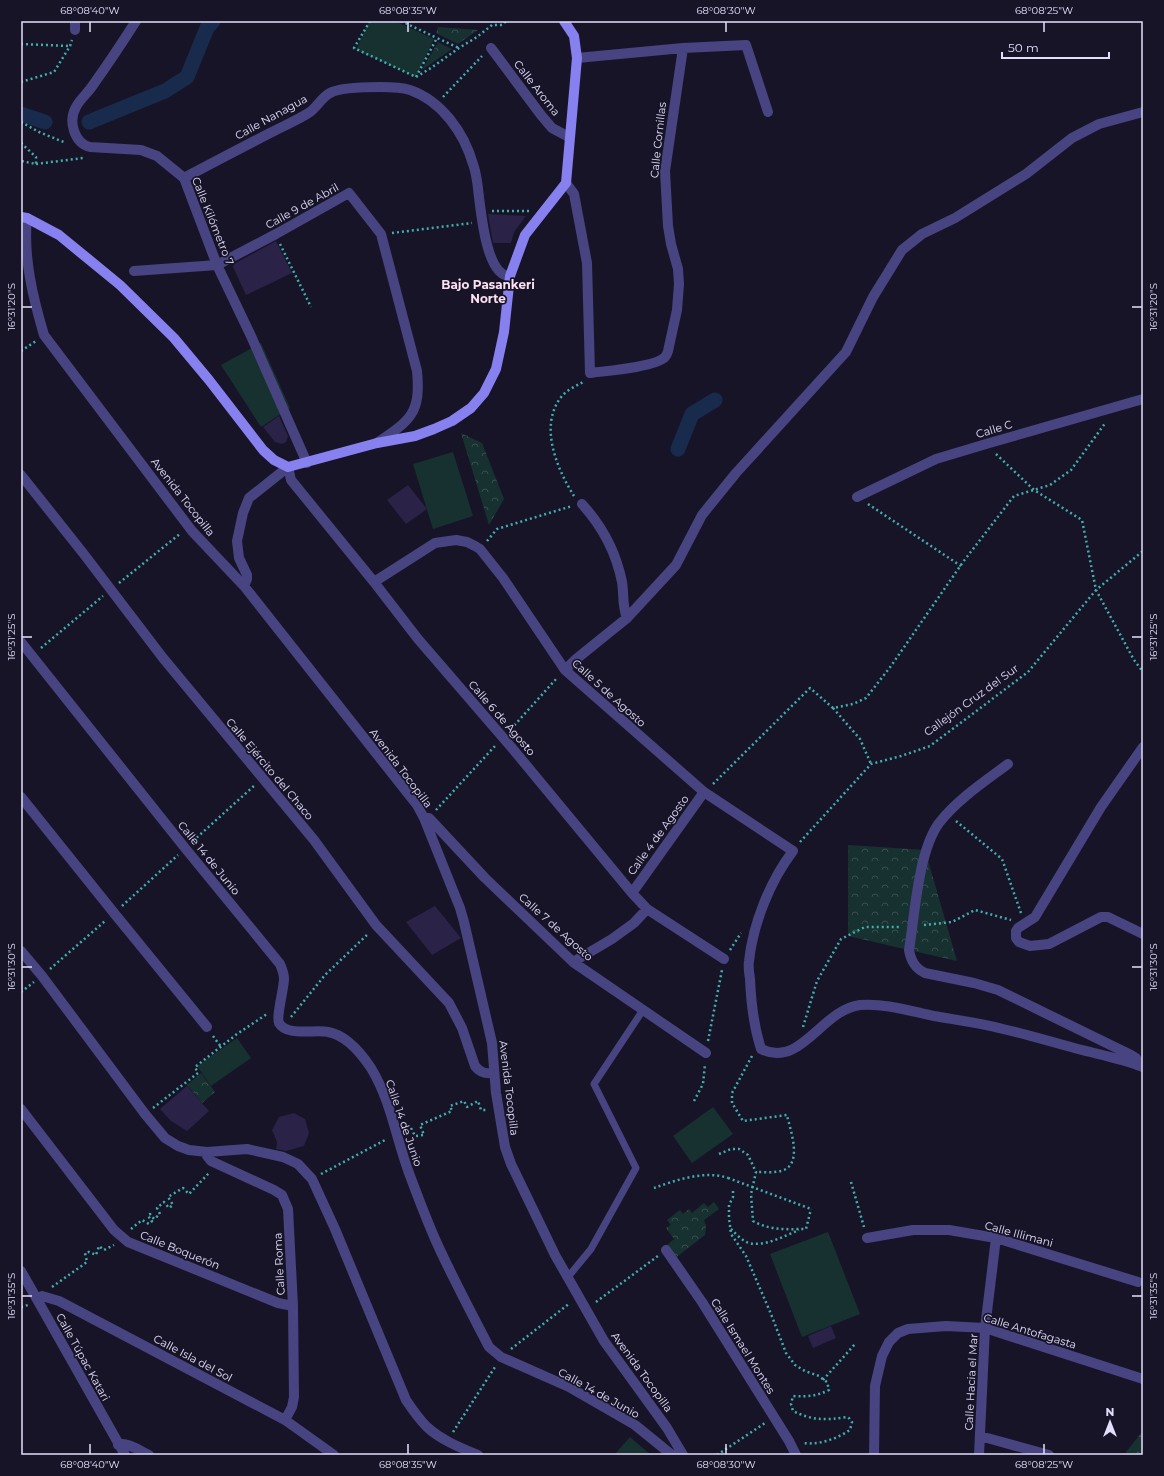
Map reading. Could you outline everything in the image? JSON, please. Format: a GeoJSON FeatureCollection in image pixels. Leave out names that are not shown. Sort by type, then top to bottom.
{"type":"FeatureCollection","features":[{"type":"Feature","properties":{"kind":"main road"},"geometry":{"type":"LineString","coordinates":[[24,218],[59,236],[120,285],[174,338],[209,380],[263,450],[274,460],[288,467],[377,443],[415,436],[452,421],[471,408],[484,393],[496,369],[504,332],[510,276],[525,234],[566,183],[577,58],[574,36],[564,21]]}},
{"type":"Feature","properties":{"kind":"street"},"geometry":{"type":"LineString","coordinates":[[77,138],[72,118],[76,107],[92,87],[136,21]]}},
{"type":"Feature","properties":{"kind":"street"},"geometry":{"type":"LineString","coordinates":[[577,58],[683,48],[746,45],[768,112]]}},
{"type":"Feature","properties":{"kind":"street","name":"Calle Aroma"},"geometry":{"type":"LineString","coordinates":[[490,48],[552,128],[569,137]]}},
{"type":"Feature","properties":{"kind":"street","name":"Calle Cornillas"},"geometry":{"type":"LineString","coordinates":[[590,373],[654,362],[665,357],[668,351],[677,310],[679,284],[678,269],[668,226],[665,171],[683,48]]}},
{"type":"Feature","properties":{"kind":"street","name":"Calle Nanagua"},"geometry":{"type":"LineString","coordinates":[[184,178],[310,112],[330,93],[367,87],[400,88],[410,90],[423,96],[436,105],[454,124],[466,144],[473,162],[477,180],[482,217],[490,254],[494,264],[501,272],[507,276],[510,276]]}},
{"type":"Feature","properties":{"kind":"street"},"geometry":{"type":"LineString","coordinates":[[565,670],[574,660],[626,618],[676,565],[702,514],[736,472],[846,352],[873,297],[902,250],[922,234],[955,218],[1026,174],[1072,138],[1099,124],[1143,112]]}},
{"type":"Feature","properties":{"kind":"street","name":"Calle Kilómetro 7"},"geometry":{"type":"LineString","coordinates":[[77,138],[85,146],[90,147],[141,150],[157,156],[184,178],[217,265],[251,336],[307,463]]}},
{"type":"Feature","properties":{"kind":"street"},"geometry":{"type":"LineString","coordinates":[[566,183],[574,194],[587,264],[590,373]]}},
{"type":"Feature","properties":{"kind":"street","name":"Calle 9 de Abril"},"geometry":{"type":"LineString","coordinates":[[134,271],[217,265],[349,193],[381,234],[417,370],[418,390],[413,411],[406,422],[377,443]]}},
{"type":"Feature","properties":{"kind":"street","name":"Avenida Tocopilla"},"geometry":{"type":"LineString","coordinates":[[24,218],[30,276],[36,308],[44,335],[192,531],[244,586],[417,805],[424,818],[460,908],[464,922],[492,1044],[498,1110],[504,1147],[555,1255],[604,1341],[667,1428],[683,1455]]}},
{"type":"Feature","properties":{"kind":"street","name":"Calle C"},"geometry":{"type":"LineString","coordinates":[[857,497],[936,460],[986,444],[1143,399]]}},
{"type":"Feature","properties":{"kind":"street"},"geometry":{"type":"LineString","coordinates":[[244,586],[247,579],[239,558],[237,541],[243,513],[249,498],[288,467]]}},
{"type":"Feature","properties":{"kind":"street","name":"Calle 6 de Agosto"},"geometry":{"type":"LineString","coordinates":[[288,467],[291,480],[418,639],[512,748],[632,893],[647,909],[724,960]]}},
{"type":"Feature","properties":{"kind":"street","name":"Calle Ejército del Chaco"},"geometry":{"type":"LineString","coordinates":[[21,475],[83,552],[163,658],[314,840],[376,925],[449,1003],[462,1028],[475,1066],[481,1072],[487,1074],[494,1073]]}},
{"type":"Feature","properties":{"kind":"street"},"geometry":{"type":"LineString","coordinates":[[582,504],[595,518],[610,544],[622,582],[624,611],[626,618]]}},
{"type":"Feature","properties":{"kind":"street","name":"Calle 5 de Agosto"},"geometry":{"type":"LineString","coordinates":[[374,582],[435,544],[456,540],[467,542],[480,549],[503,578],[565,670],[704,792],[793,851]]}},
{"type":"Feature","properties":{"kind":"street","name":"Calle 14 de Junio"},"geometry":{"type":"LineString","coordinates":[[21,642],[185,848],[280,964],[284,980],[278,1021],[282,1028],[289,1031],[329,1032],[345,1039],[370,1068],[384,1094],[398,1133],[409,1172],[441,1252],[489,1347],[501,1357],[569,1387],[635,1425],[672,1455]]}},
{"type":"Feature","properties":{"kind":"street"},"geometry":{"type":"LineString","coordinates":[[1143,747],[1101,807],[1035,918],[1016,931],[1016,938],[1019,942],[1030,946],[1049,944],[1101,917],[1108,917],[1143,934]]}},
{"type":"Feature","properties":{"kind":"street"},"geometry":{"type":"LineString","coordinates":[[1008,764],[957,803],[939,824],[930,840],[921,871],[912,927],[909,950],[912,962],[920,970],[926,973],[974,983],[998,990],[1131,1055],[1136,1058],[1140,1066]]}},
{"type":"Feature","properties":{"kind":"street","name":"Calle 4 de Agosto"},"geometry":{"type":"LineString","coordinates":[[632,893],[704,792]]}},
{"type":"Feature","properties":{"kind":"street"},"geometry":{"type":"LineString","coordinates":[[21,797],[114,914],[207,1027]]}},
{"type":"Feature","properties":{"kind":"street","name":"Calle 7 de Agosto"},"geometry":{"type":"LineString","coordinates":[[424,818],[429,818],[485,878],[573,962],[706,1053]]}},
{"type":"Feature","properties":{"kind":"street"},"geometry":{"type":"LineString","coordinates":[[793,851],[783,863],[762,910],[753,936],[748,963],[751,1000],[761,1049],[768,1053],[786,1053],[796,1049],[838,1013],[859,1006],[872,1005],[898,1008],[1002,1028],[1140,1066]]}},
{"type":"Feature","properties":{"kind":"street"},"geometry":{"type":"LineString","coordinates":[[573,962],[612,939],[634,923],[647,909]]}},
{"type":"Feature","properties":{"kind":"street"},"geometry":{"type":"LineString","coordinates":[[21,952],[42,976],[145,1114],[165,1138],[178,1146],[189,1150],[207,1152],[247,1149],[283,1157],[298,1164],[312,1180],[335,1229],[406,1400],[428,1428],[447,1441],[478,1455]]}},
{"type":"Feature","properties":{"kind":"street","name":"Calle Boquerón"},"geometry":{"type":"LineString","coordinates":[[21,1109],[114,1230],[128,1242],[278,1303],[293,1306]]}},
{"type":"Feature","properties":{"kind":"street","name":"Calle Roma"},"geometry":{"type":"LineString","coordinates":[[207,1152],[209,1159],[274,1190],[282,1195],[286,1202],[288,1209],[293,1306],[294,1397],[292,1407],[285,1420]]}},
{"type":"Feature","properties":{"kind":"street","name":"Calle Illimani"},"geometry":{"type":"LineString","coordinates":[[867,1238],[913,1230],[949,1230],[996,1238],[1138,1282]]}},
{"type":"Feature","properties":{"kind":"street","name":"Calle Hacia el Mar"},"geometry":{"type":"LineString","coordinates":[[979,1455],[985,1328],[996,1238]]}},
{"type":"Feature","properties":{"kind":"street","name":"Calle Ismael Montes"},"geometry":{"type":"LineString","coordinates":[[666,1250],[702,1302],[789,1441],[796,1455]]}},
{"type":"Feature","properties":{"kind":"street","name":"Calle Túpac Katari"},"geometry":{"type":"LineString","coordinates":[[21,1271],[40,1298],[124,1455]]}},
{"type":"Feature","properties":{"kind":"street","name":"Calle Isla del Sol"},"geometry":{"type":"LineString","coordinates":[[40,1298],[59,1301],[285,1420],[334,1455]]}},
{"type":"Feature","properties":{"kind":"street","name":"Calle Antofagasta"},"geometry":{"type":"LineString","coordinates":[[874,1455],[875,1386],[882,1356],[889,1342],[898,1334],[908,1329],[946,1326],[985,1328],[1143,1379]]}},
{"type":"Feature","properties":{"kind":"street"},"geometry":{"type":"LineString","coordinates":[[980,1436],[1049,1455]]}},
{"type":"Feature","properties":{"kind":"street"},"geometry":{"type":"LineString","coordinates":[[118,1444],[122,1443],[129,1445],[149,1455]]}},
{"type":"Feature","properties":{"kind":"lane"},"geometry":{"type":"LineString","coordinates":[[568,1278],[591,1249],[636,1168],[594,1084],[643,1010]]}},
{"type":"Feature","properties":{"kind":"path"},"geometry":{"type":"LineString","coordinates":[[370,21],[354,48],[416,77]]}},
{"type":"Feature","properties":{"kind":"path"},"geometry":{"type":"LineString","coordinates":[[401,21],[459,48]]}},
{"type":"Feature","properties":{"kind":"path"},"geometry":{"type":"LineString","coordinates":[[416,77],[478,37],[492,25],[502,25],[506,21]]}},
{"type":"Feature","properties":{"kind":"path"},"geometry":{"type":"LineString","coordinates":[[416,77],[437,38]]}},
{"type":"Feature","properties":{"kind":"path"},"geometry":{"type":"LineString","coordinates":[[21,44],[70,46],[54,72],[21,82]]}},
{"type":"Feature","properties":{"kind":"path"},"geometry":{"type":"LineString","coordinates":[[436,105],[490,48]]}},
{"type":"Feature","properties":{"kind":"path"},"geometry":{"type":"LineString","coordinates":[[22,124],[72,145],[77,138]]}},
{"type":"Feature","properties":{"kind":"path"},"geometry":{"type":"LineString","coordinates":[[21,142],[36,157],[36,164],[21,162]]}},
{"type":"Feature","properties":{"kind":"path"},"geometry":{"type":"LineString","coordinates":[[381,234],[482,217],[544,210]]}},
{"type":"Feature","properties":{"kind":"path"},"geometry":{"type":"LineString","coordinates":[[276,234],[311,307]]}},
{"type":"Feature","properties":{"kind":"path"},"geometry":{"type":"LineString","coordinates":[[21,351],[44,335]]}},
{"type":"Feature","properties":{"kind":"path"},"geometry":{"type":"LineString","coordinates":[[480,549],[497,529],[582,504],[575,497],[566,483],[556,459],[551,438],[552,418],[557,402],[563,394],[585,381],[590,373]]}},
{"type":"Feature","properties":{"kind":"path"},"geometry":{"type":"LineString","coordinates":[[833,708],[853,704],[866,698],[891,666],[961,566],[1014,496],[1050,485],[1071,470],[1105,423],[1109,416],[1109,408]]}},
{"type":"Feature","properties":{"kind":"path"},"geometry":{"type":"LineString","coordinates":[[986,444],[1034,490],[1082,520],[1096,590],[1134,660],[1143,672]]}},
{"type":"Feature","properties":{"kind":"path"},"geometry":{"type":"LineString","coordinates":[[857,497],[961,566]]}},
{"type":"Feature","properties":{"kind":"path","name":"Callejón Cruz del Sur"},"geometry":{"type":"LineString","coordinates":[[871,764],[930,746],[1028,672],[1096,590],[1143,551]]}},
{"type":"Feature","properties":{"kind":"path"},"geometry":{"type":"LineString","coordinates":[[704,792],[810,688],[833,708],[860,739],[871,764],[793,851]]}},
{"type":"Feature","properties":{"kind":"path"},"geometry":{"type":"LineString","coordinates":[[21,992],[42,976],[114,914],[262,778]]}},
{"type":"Feature","properties":{"kind":"path"},"geometry":{"type":"LineString","coordinates":[[948,814],[1002,859],[1025,924]]}},
{"type":"Feature","properties":{"kind":"path"},"geometry":{"type":"LineString","coordinates":[[796,1049],[817,981],[841,939],[865,928],[912,927],[952,922],[975,910],[1025,924]]}},
{"type":"Feature","properties":{"kind":"path"},"geometry":{"type":"LineString","coordinates":[[282,1028],[325,975],[376,925]]}},
{"type":"Feature","properties":{"kind":"path"},"geometry":{"type":"LineString","coordinates":[[694,1101],[703,1084],[706,1053],[724,960]]}},
{"type":"Feature","properties":{"kind":"path"},"geometry":{"type":"LineString","coordinates":[[145,1114],[198,1073],[195,1066],[237,1034],[280,1005]]}},
{"type":"Feature","properties":{"kind":"path"},"geometry":{"type":"LineString","coordinates":[[756,1172],[782,1171],[793,1161],[795,1152],[787,1115],[743,1121],[732,1103],[732,1093],[754,1052],[761,1049]]}},
{"type":"Feature","properties":{"kind":"path"},"geometry":{"type":"LineString","coordinates":[[408,1135],[406,1131],[411,1128],[416,1136],[424,1135],[420,1125],[452,1111],[450,1106],[464,1101],[467,1107],[478,1101],[481,1110],[498,1110]]}},
{"type":"Feature","properties":{"kind":"path"},"geometry":{"type":"LineString","coordinates":[[312,1180],[398,1133]]}},
{"type":"Feature","properties":{"kind":"path"},"geometry":{"type":"LineString","coordinates":[[719,1154],[731,1149],[739,1149],[748,1155],[756,1172],[751,1194],[753,1221],[771,1229],[802,1229]]}},
{"type":"Feature","properties":{"kind":"path"},"geometry":{"type":"LineString","coordinates":[[40,1298],[49,1288],[87,1262],[85,1253],[89,1252],[96,1255],[99,1246],[104,1250],[116,1244],[142,1220],[149,1224],[152,1221],[148,1216],[150,1214],[154,1219],[160,1214],[158,1208],[164,1202],[169,1208],[174,1205],[168,1197],[183,1188],[189,1194],[218,1164]]}},
{"type":"Feature","properties":{"kind":"path"},"geometry":{"type":"LineString","coordinates":[[654,1188],[680,1180],[718,1174],[811,1209],[806,1229],[802,1229],[764,1244],[749,1243],[739,1237],[731,1229]]}},
{"type":"Feature","properties":{"kind":"path"},"geometry":{"type":"LineString","coordinates":[[851,1182],[867,1238]]}},
{"type":"Feature","properties":{"kind":"path"},"geometry":{"type":"LineString","coordinates":[[733,1191],[733,1197],[729,1205],[731,1234],[749,1264],[786,1353],[795,1365],[827,1382],[829,1390],[820,1394],[806,1397],[793,1396],[791,1404],[793,1411],[805,1417],[819,1420],[848,1417],[852,1422],[850,1430],[840,1436],[821,1443],[807,1444],[789,1441]]}},
{"type":"Feature","properties":{"kind":"path"},"geometry":{"type":"LineString","coordinates":[[586,1310],[666,1250]]}},
{"type":"Feature","properties":{"kind":"path"},"geometry":{"type":"LineString","coordinates":[[823,1380],[855,1344]]}},
{"type":"Feature","properties":{"kind":"path"},"geometry":{"type":"LineString","coordinates":[[717,1455],[774,1418]]}},
{"type":"Feature","properties":{"kind":"green space"},"geometry":{"type":"Polygon","coordinates":[[[369,21],[395,21],[434,39],[416,77],[356,50],[369,21]]]}},
{"type":"Feature","properties":{"kind":"green space"},"geometry":{"type":"Polygon","coordinates":[[[438,27],[478,30],[458,44],[436,33],[438,27]]]}},
{"type":"Feature","properties":{"kind":"green space"},"geometry":{"type":"Polygon","coordinates":[[[438,42],[452,49],[422,70],[438,42]]]}},
{"type":"Feature","properties":{"kind":"green space"},"geometry":{"type":"Polygon","coordinates":[[[261,343],[290,408],[261,427],[221,365],[261,343]]]}},
{"type":"Feature","properties":{"kind":"green space"},"geometry":{"type":"Polygon","coordinates":[[[461,433],[482,443],[504,499],[489,525],[461,433]]]}},
{"type":"Feature","properties":{"kind":"green space"},"geometry":{"type":"Polygon","coordinates":[[[453,452],[473,516],[433,529],[413,464],[453,452]]]}},
{"type":"Feature","properties":{"kind":"green space"},"geometry":{"type":"Polygon","coordinates":[[[848,845],[925,850],[957,961],[848,936],[848,845]]]}},
{"type":"Feature","properties":{"kind":"green space"},"geometry":{"type":"Polygon","coordinates":[[[237,1038],[251,1058],[211,1086],[197,1066],[237,1038]]]}},
{"type":"Feature","properties":{"kind":"green space"},"geometry":{"type":"Polygon","coordinates":[[[201,1073],[215,1092],[202,1103],[187,1085],[201,1073]]]}},
{"type":"Feature","properties":{"kind":"green space"},"geometry":{"type":"Polygon","coordinates":[[[713,1107],[733,1134],[692,1163],[673,1136],[713,1107]]]}},
{"type":"Feature","properties":{"kind":"green space"},"geometry":{"type":"Polygon","coordinates":[[[714,1202],[719,1209],[704,1220],[706,1226],[705,1235],[674,1259],[665,1247],[674,1239],[666,1228],[671,1225],[667,1220],[680,1210],[683,1214],[689,1209],[692,1213],[704,1203],[708,1207],[714,1202]]]}},
{"type":"Feature","properties":{"kind":"green space"},"geometry":{"type":"Polygon","coordinates":[[[828,1232],[860,1314],[802,1337],[770,1254],[828,1232]]]}},
{"type":"Feature","properties":{"kind":"green space"},"geometry":{"type":"Polygon","coordinates":[[[1143,1431],[1143,1455],[1127,1455],[1126,1452],[1143,1431]]]}},
{"type":"Feature","properties":{"kind":"green space"},"geometry":{"type":"Polygon","coordinates":[[[630,1437],[651,1455],[614,1455],[630,1437]]]}},
{"type":"Feature","properties":{"kind":"building"},"geometry":{"type":"Polygon","coordinates":[[[488,214],[526,216],[514,232],[511,243],[493,243],[488,214]]]}},
{"type":"Feature","properties":{"kind":"building"},"geometry":{"type":"Polygon","coordinates":[[[276,241],[292,273],[246,295],[233,267],[234,264],[276,241]]]}},
{"type":"Feature","properties":{"kind":"building"},"geometry":{"type":"Polygon","coordinates":[[[279,416],[288,436],[286,442],[282,444],[275,442],[263,427],[279,416]]]}},
{"type":"Feature","properties":{"kind":"building"},"geometry":{"type":"Polygon","coordinates":[[[408,485],[427,509],[406,524],[387,500],[408,485]]]}},
{"type":"Feature","properties":{"kind":"building"},"geometry":{"type":"Polygon","coordinates":[[[435,906],[461,938],[432,955],[406,922],[435,906]]]}},
{"type":"Feature","properties":{"kind":"building"},"geometry":{"type":"Polygon","coordinates":[[[187,1086],[209,1111],[187,1131],[171,1121],[160,1109],[187,1086]]]}},
{"type":"Feature","properties":{"kind":"building"},"geometry":{"type":"Polygon","coordinates":[[[294,1113],[305,1119],[309,1133],[304,1146],[286,1151],[276,1149],[277,1142],[272,1130],[279,1117],[294,1113]]]}},
{"type":"Feature","properties":{"kind":"building"},"geometry":{"type":"Polygon","coordinates":[[[831,1326],[836,1338],[813,1348],[808,1336],[831,1326]]]}},
{"type":"Feature","properties":{"kind":"waterway"},"geometry":{"type":"LineString","coordinates":[[89,122],[165,91],[187,77],[207,28],[213,21]]}},
{"type":"Feature","properties":{"kind":"waterway"},"geometry":{"type":"LineString","coordinates":[[21,114],[45,122]]}},
{"type":"Feature","properties":{"kind":"waterway"},"geometry":{"type":"LineString","coordinates":[[678,449],[692,414],[715,400]]}},
{"type":"Feature","properties":{"kind":"district","name":"Bajo Pasankeri Norte"},"geometry":{"type":"Point","coordinates":[488,292]}}]}
